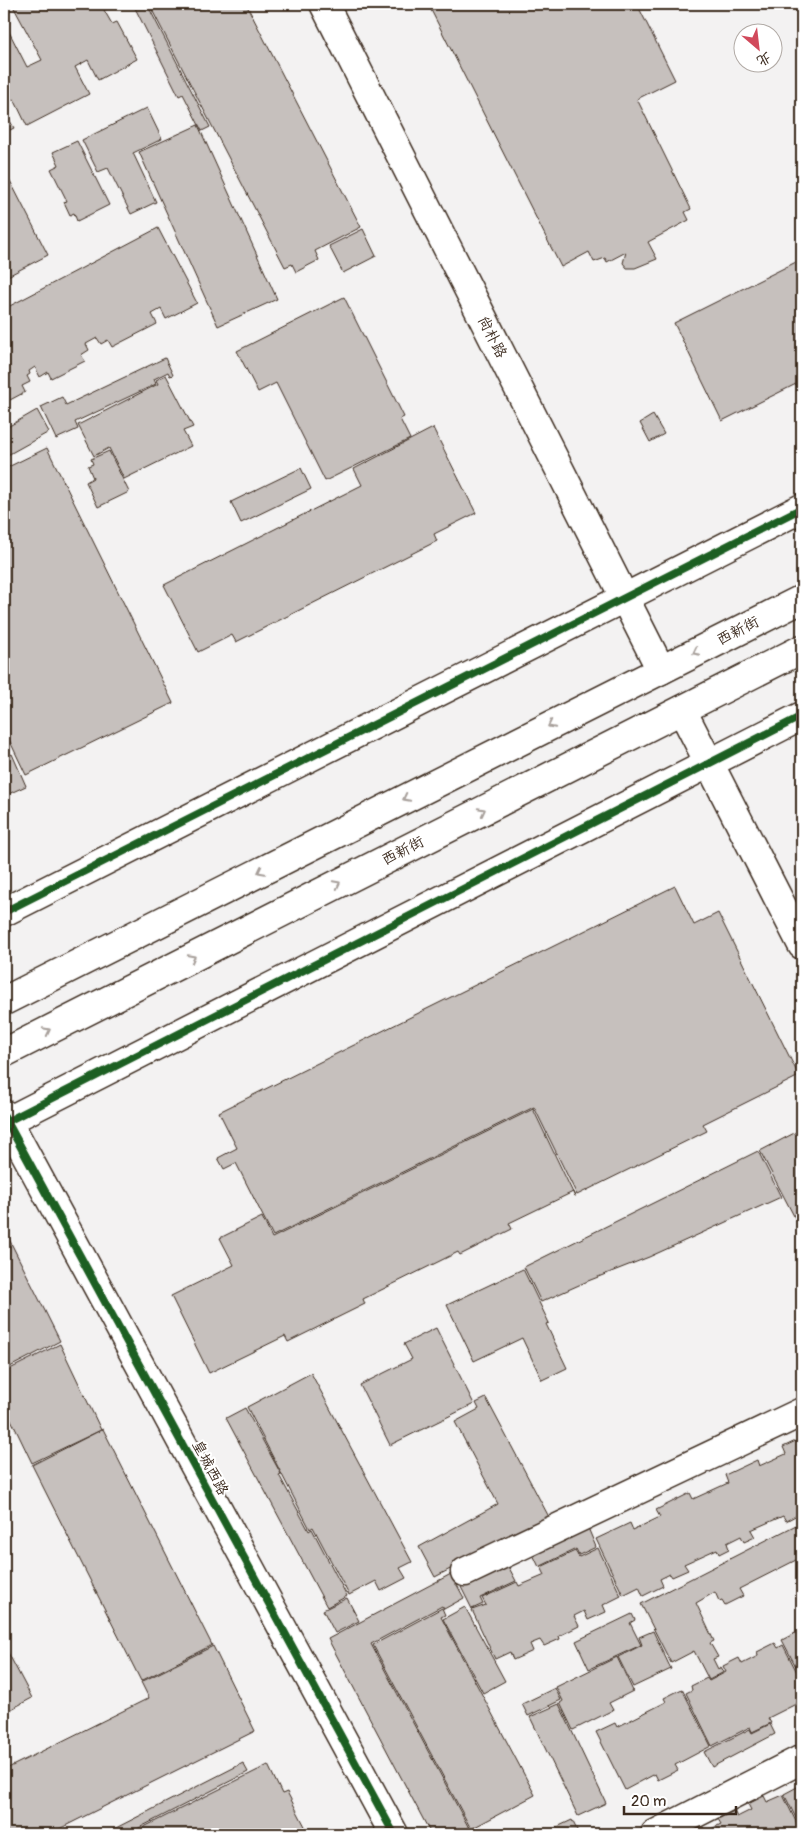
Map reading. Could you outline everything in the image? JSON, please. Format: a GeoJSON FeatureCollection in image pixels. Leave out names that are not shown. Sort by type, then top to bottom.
{"type":"FeatureCollection","features":[{"type":"Feature","properties":{"kind":"street","name":"尚朴路"},"geometry":{"type":"LineString","coordinates":[[324,4],[662,670]]}},
{"type":"Feature","properties":{"kind":"street"},"geometry":{"type":"LineString","coordinates":[[4,912],[802,508]]}},
{"type":"Feature","properties":{"kind":"street","name":"西新街"},"geometry":{"type":"LineString","coordinates":[[4,1001],[802,599]]}},
{"type":"Feature","properties":{"kind":"street","name":"西新街"},"geometry":{"type":"LineString","coordinates":[[4,1053],[802,649]]}},
{"type":"Feature","properties":{"kind":"street"},"geometry":{"type":"LineString","coordinates":[[682,710],[802,945]]}},
{"type":"Feature","properties":{"kind":"street"},"geometry":{"type":"LineString","coordinates":[[5,1120],[802,716]]}},
{"type":"Feature","properties":{"kind":"street","name":"皇城西路"},"geometry":{"type":"LineString","coordinates":[[5,1120],[394,1834]]}},
{"type":"Feature","properties":{"kind":"street"},"geometry":{"type":"LineString","coordinates":[[465,1572],[802,1412]]}},
{"type":"Feature","properties":{"kind":"street"},"geometry":{"type":"LineString","coordinates":[[656,1834],[802,1759]]}},
{"type":"Feature","properties":{"kind":"building"},"geometry":{"type":"Polygon","coordinates":[[[18,4],[109,4],[111,7],[104,10],[112,24],[117,22],[137,59],[98,80],[88,60],[75,67],[89,94],[27,126],[14,99],[4,104],[4,22],[27,67],[42,60],[13,6],[18,4]]]}},
{"type":"Feature","properties":{"kind":"building"},"geometry":{"type":"Polygon","coordinates":[[[133,4],[147,4],[210,127],[202,131],[183,94],[179,96],[133,4]]]}},
{"type":"Feature","properties":{"kind":"building"},"geometry":{"type":"Polygon","coordinates":[[[149,4],[246,4],[361,227],[315,251],[319,260],[296,272],[292,264],[285,267],[149,4]]]}},
{"type":"Feature","properties":{"kind":"building"},"geometry":{"type":"Polygon","coordinates":[[[428,4],[637,4],[675,80],[637,99],[691,209],[685,212],[689,220],[648,242],[657,259],[635,268],[627,268],[623,263],[626,252],[607,262],[605,258],[594,262],[589,252],[561,267],[428,4]]]}},
{"type":"Feature","properties":{"kind":"building"},"geometry":{"type":"Polygon","coordinates":[[[147,108],[162,139],[133,153],[156,202],[131,214],[108,168],[98,172],[82,140],[147,108]]]}},
{"type":"Feature","properties":{"kind":"building"},"geometry":{"type":"Polygon","coordinates":[[[4,110],[14,128],[4,133],[4,110]]]}},
{"type":"Feature","properties":{"kind":"building"},"geometry":{"type":"Polygon","coordinates":[[[198,125],[277,299],[218,326],[139,152],[198,125]]]}},
{"type":"Feature","properties":{"kind":"building"},"geometry":{"type":"Polygon","coordinates":[[[77,141],[109,205],[77,221],[74,213],[70,215],[64,202],[67,201],[51,169],[59,165],[53,152],[77,141]]]}},
{"type":"Feature","properties":{"kind":"building"},"geometry":{"type":"Polygon","coordinates":[[[4,169],[48,255],[4,278],[4,169]]]}},
{"type":"Feature","properties":{"kind":"building"},"geometry":{"type":"Polygon","coordinates":[[[158,228],[197,303],[166,319],[161,309],[152,314],[157,324],[112,347],[108,340],[101,344],[97,338],[86,344],[89,350],[81,355],[85,361],[51,378],[48,372],[40,377],[35,367],[29,371],[30,374],[27,376],[30,382],[22,386],[25,392],[10,400],[4,388],[4,309],[158,228]]]}},
{"type":"Feature","properties":{"kind":"building"},"geometry":{"type":"Polygon","coordinates":[[[363,229],[376,256],[343,273],[329,246],[363,229]]]}},
{"type":"Feature","properties":{"kind":"building"},"geometry":{"type":"Polygon","coordinates":[[[802,259],[802,381],[722,421],[674,323],[802,259]]]}},
{"type":"Feature","properties":{"kind":"building"},"geometry":{"type":"Polygon","coordinates":[[[344,297],[404,417],[400,419],[410,439],[325,481],[276,383],[258,392],[237,351],[344,297]]]}},
{"type":"Feature","properties":{"kind":"building"},"geometry":{"type":"Polygon","coordinates":[[[165,358],[173,375],[170,376],[168,372],[154,379],[156,384],[75,422],[78,429],[56,439],[41,407],[62,397],[66,405],[165,358]]]}},
{"type":"Feature","properties":{"kind":"building"},"geometry":{"type":"Polygon","coordinates":[[[166,375],[193,427],[183,431],[191,446],[124,479],[109,448],[94,456],[78,425],[158,384],[156,380],[166,375]]]}},
{"type":"Feature","properties":{"kind":"building"},"geometry":{"type":"Polygon","coordinates":[[[37,410],[49,432],[4,457],[4,429],[37,410]]]}},
{"type":"Feature","properties":{"kind":"building"},"geometry":{"type":"Polygon","coordinates":[[[653,415],[664,434],[650,442],[640,423],[653,415]]]}},
{"type":"Feature","properties":{"kind":"building"},"geometry":{"type":"Polygon","coordinates":[[[433,428],[476,513],[434,534],[437,541],[236,642],[232,635],[198,652],[164,585],[362,485],[354,469],[433,428]]]}},
{"type":"Feature","properties":{"kind":"building"},"geometry":{"type":"Polygon","coordinates":[[[47,448],[173,703],[26,775],[4,729],[4,469],[47,448]]]}},
{"type":"Feature","properties":{"kind":"building"},"geometry":{"type":"Polygon","coordinates":[[[109,451],[129,492],[98,507],[86,482],[93,478],[88,466],[93,464],[91,459],[109,451]]]}},
{"type":"Feature","properties":{"kind":"building"},"geometry":{"type":"Polygon","coordinates":[[[301,468],[311,489],[241,523],[231,502],[301,468]]]}},
{"type":"Feature","properties":{"kind":"building"},"geometry":{"type":"Polygon","coordinates":[[[12,754],[26,786],[4,796],[4,758],[12,754]]]}},
{"type":"Feature","properties":{"kind":"building"},"geometry":{"type":"Polygon","coordinates":[[[675,886],[694,925],[718,913],[799,1076],[703,1124],[707,1131],[577,1195],[534,1107],[273,1236],[236,1163],[224,1169],[218,1158],[237,1148],[219,1112],[675,886]]]}},
{"type":"Feature","properties":{"kind":"building"},"geometry":{"type":"Polygon","coordinates":[[[533,1109],[573,1192],[509,1223],[512,1229],[460,1255],[458,1252],[363,1299],[365,1304],[288,1342],[285,1336],[209,1373],[171,1296],[234,1265],[220,1238],[262,1217],[272,1238],[533,1109]]]}},
{"type":"Feature","properties":{"kind":"building"},"geometry":{"type":"Polygon","coordinates":[[[802,1129],[802,1215],[795,1218],[760,1151],[802,1129]]]}},
{"type":"Feature","properties":{"kind":"building"},"geometry":{"type":"Polygon","coordinates":[[[758,1151],[781,1197],[649,1257],[541,1302],[524,1267],[758,1151]]]}},
{"type":"Feature","properties":{"kind":"building"},"geometry":{"type":"Polygon","coordinates":[[[4,1229],[60,1341],[4,1370],[4,1229]]]}},
{"type":"Feature","properties":{"kind":"building"},"geometry":{"type":"Polygon","coordinates":[[[523,1269],[549,1323],[546,1324],[567,1368],[542,1380],[522,1338],[474,1361],[447,1305],[523,1269]]]}},
{"type":"Feature","properties":{"kind":"building"},"geometry":{"type":"Polygon","coordinates":[[[436,1328],[474,1404],[390,1445],[360,1385],[412,1359],[404,1344],[436,1328]]]}},
{"type":"Feature","properties":{"kind":"building"},"geometry":{"type":"Polygon","coordinates":[[[60,1344],[101,1430],[32,1463],[4,1405],[4,1372],[60,1344]]]}},
{"type":"Feature","properties":{"kind":"building"},"geometry":{"type":"Polygon","coordinates":[[[311,1373],[412,1562],[400,1568],[406,1578],[381,1591],[376,1581],[349,1595],[313,1527],[310,1529],[247,1407],[311,1373]]]}},
{"type":"Feature","properties":{"kind":"building"},"geometry":{"type":"Polygon","coordinates":[[[486,1398],[549,1517],[435,1577],[419,1547],[498,1504],[455,1422],[479,1409],[476,1403],[486,1398]]]}},
{"type":"Feature","properties":{"kind":"building"},"geometry":{"type":"Polygon","coordinates":[[[245,1408],[309,1531],[312,1529],[347,1596],[327,1607],[226,1418],[245,1408]]]}},
{"type":"Feature","properties":{"kind":"building"},"geometry":{"type":"Polygon","coordinates":[[[103,1429],[212,1645],[141,1681],[32,1465],[103,1429]]]}},
{"type":"Feature","properties":{"kind":"building"},"geometry":{"type":"Polygon","coordinates":[[[802,1438],[802,1505],[798,1507],[801,1513],[786,1521],[783,1516],[751,1530],[755,1537],[744,1542],[741,1536],[727,1543],[729,1549],[719,1554],[717,1549],[684,1564],[688,1570],[672,1577],[670,1574],[660,1579],[663,1586],[643,1596],[639,1587],[623,1595],[596,1539],[630,1523],[633,1530],[660,1517],[656,1510],[690,1493],[693,1499],[728,1483],[725,1475],[757,1460],[759,1466],[786,1454],[783,1447],[802,1438]]]}},
{"type":"Feature","properties":{"kind":"building"},"geometry":{"type":"Polygon","coordinates":[[[802,1522],[802,1557],[739,1589],[743,1596],[725,1605],[722,1600],[719,1601],[715,1592],[696,1603],[714,1641],[710,1643],[718,1657],[713,1659],[718,1669],[721,1667],[724,1672],[709,1680],[694,1651],[671,1663],[641,1604],[802,1522]]]}},
{"type":"Feature","properties":{"kind":"building"},"geometry":{"type":"Polygon","coordinates":[[[586,1523],[596,1547],[579,1555],[576,1549],[539,1567],[528,1544],[586,1523]]]}},
{"type":"Feature","properties":{"kind":"building"},"geometry":{"type":"Polygon","coordinates":[[[598,1548],[621,1596],[603,1605],[606,1612],[588,1620],[584,1611],[574,1616],[579,1626],[559,1636],[560,1639],[544,1646],[540,1640],[530,1644],[533,1651],[513,1660],[510,1652],[495,1659],[472,1610],[486,1605],[482,1598],[517,1582],[519,1586],[545,1575],[541,1567],[575,1551],[579,1557],[598,1548]]]}},
{"type":"Feature","properties":{"kind":"building"},"geometry":{"type":"Polygon","coordinates":[[[507,1564],[516,1581],[480,1598],[483,1604],[472,1609],[461,1587],[507,1564]]]}},
{"type":"Feature","properties":{"kind":"building"},"geometry":{"type":"Polygon","coordinates":[[[451,1574],[464,1598],[444,1609],[442,1606],[371,1644],[470,1830],[461,1834],[431,1834],[328,1639],[451,1574]]]}},
{"type":"Feature","properties":{"kind":"building"},"geometry":{"type":"Polygon","coordinates":[[[347,1598],[359,1621],[335,1633],[323,1610],[347,1598]]]}},
{"type":"Feature","properties":{"kind":"building"},"geometry":{"type":"Polygon","coordinates":[[[465,1607],[505,1681],[483,1693],[443,1619],[465,1607]]]}},
{"type":"Feature","properties":{"kind":"building"},"geometry":{"type":"Polygon","coordinates":[[[442,1608],[445,1615],[441,1617],[535,1795],[471,1829],[373,1645],[442,1608]]]}},
{"type":"Feature","properties":{"kind":"building"},"geometry":{"type":"Polygon","coordinates":[[[632,1614],[635,1620],[630,1623],[641,1645],[589,1669],[576,1641],[632,1614]]]}},
{"type":"Feature","properties":{"kind":"building"},"geometry":{"type":"Polygon","coordinates":[[[801,1630],[802,1633],[802,1678],[782,1640],[801,1630]]]}},
{"type":"Feature","properties":{"kind":"building"},"geometry":{"type":"Polygon","coordinates":[[[653,1631],[671,1669],[633,1687],[618,1657],[642,1645],[639,1637],[653,1631]]]}},
{"type":"Feature","properties":{"kind":"building"},"geometry":{"type":"Polygon","coordinates":[[[775,1643],[778,1648],[783,1645],[802,1682],[802,1701],[768,1718],[771,1723],[752,1732],[750,1727],[712,1746],[686,1693],[692,1690],[691,1686],[707,1678],[709,1681],[726,1672],[723,1666],[739,1658],[742,1664],[758,1656],[757,1652],[775,1643]]]}},
{"type":"Feature","properties":{"kind":"building"},"geometry":{"type":"Polygon","coordinates":[[[4,1645],[32,1698],[4,1713],[4,1645]]]}},
{"type":"Feature","properties":{"kind":"building"},"geometry":{"type":"Polygon","coordinates":[[[213,1646],[255,1731],[49,1834],[4,1834],[4,1770],[149,1698],[141,1682],[213,1646]]]}},
{"type":"Feature","properties":{"kind":"building"},"geometry":{"type":"Polygon","coordinates":[[[617,1657],[633,1691],[609,1703],[613,1710],[573,1730],[560,1703],[563,1701],[556,1687],[617,1657]]]}},
{"type":"Feature","properties":{"kind":"building"},"geometry":{"type":"Polygon","coordinates":[[[555,1688],[561,1700],[528,1716],[522,1704],[555,1688]]]}},
{"type":"Feature","properties":{"kind":"building"},"geometry":{"type":"Polygon","coordinates":[[[682,1689],[711,1746],[675,1765],[678,1770],[658,1780],[655,1774],[625,1790],[596,1732],[615,1723],[617,1727],[666,1702],[664,1698],[682,1689]]]}},
{"type":"Feature","properties":{"kind":"building"},"geometry":{"type":"Polygon","coordinates":[[[559,1704],[606,1803],[578,1816],[530,1717],[559,1704]]]}},
{"type":"Feature","properties":{"kind":"building"},"geometry":{"type":"Polygon","coordinates":[[[770,1724],[775,1734],[712,1767],[704,1752],[750,1729],[752,1733],[770,1724]]]}},
{"type":"Feature","properties":{"kind":"building"},"geometry":{"type":"Polygon","coordinates":[[[243,1763],[248,1772],[127,1834],[112,1834],[110,1831],[243,1763]]]}},
{"type":"Feature","properties":{"kind":"building"},"geometry":{"type":"Polygon","coordinates":[[[268,1765],[282,1794],[287,1792],[309,1834],[130,1834],[268,1765]]]}},
{"type":"Feature","properties":{"kind":"building"},"geometry":{"type":"Polygon","coordinates":[[[802,1776],[802,1830],[784,1794],[799,1786],[796,1779],[802,1776]]]}},
{"type":"Feature","properties":{"kind":"building"},"geometry":{"type":"Polygon","coordinates":[[[783,1795],[802,1834],[689,1834],[703,1827],[705,1832],[721,1824],[718,1819],[734,1811],[737,1817],[751,1810],[748,1804],[764,1796],[767,1802],[783,1795]]]}},
{"type":"Feature","properties":{"kind":"building"},"geometry":{"type":"Polygon","coordinates":[[[572,1820],[579,1834],[542,1834],[572,1820]]]}},
{"type":"Feature","properties":{"kind":"cycle path"},"geometry":{"type":"LineString","coordinates":[[4,912],[802,508]]}},
{"type":"Feature","properties":{"kind":"cycle path"},"geometry":{"type":"LineString","coordinates":[[4,1123],[802,716]]}},
{"type":"Feature","properties":{"kind":"cycle path"},"geometry":{"type":"LineString","coordinates":[[4,1116],[394,1834]]}}]}
